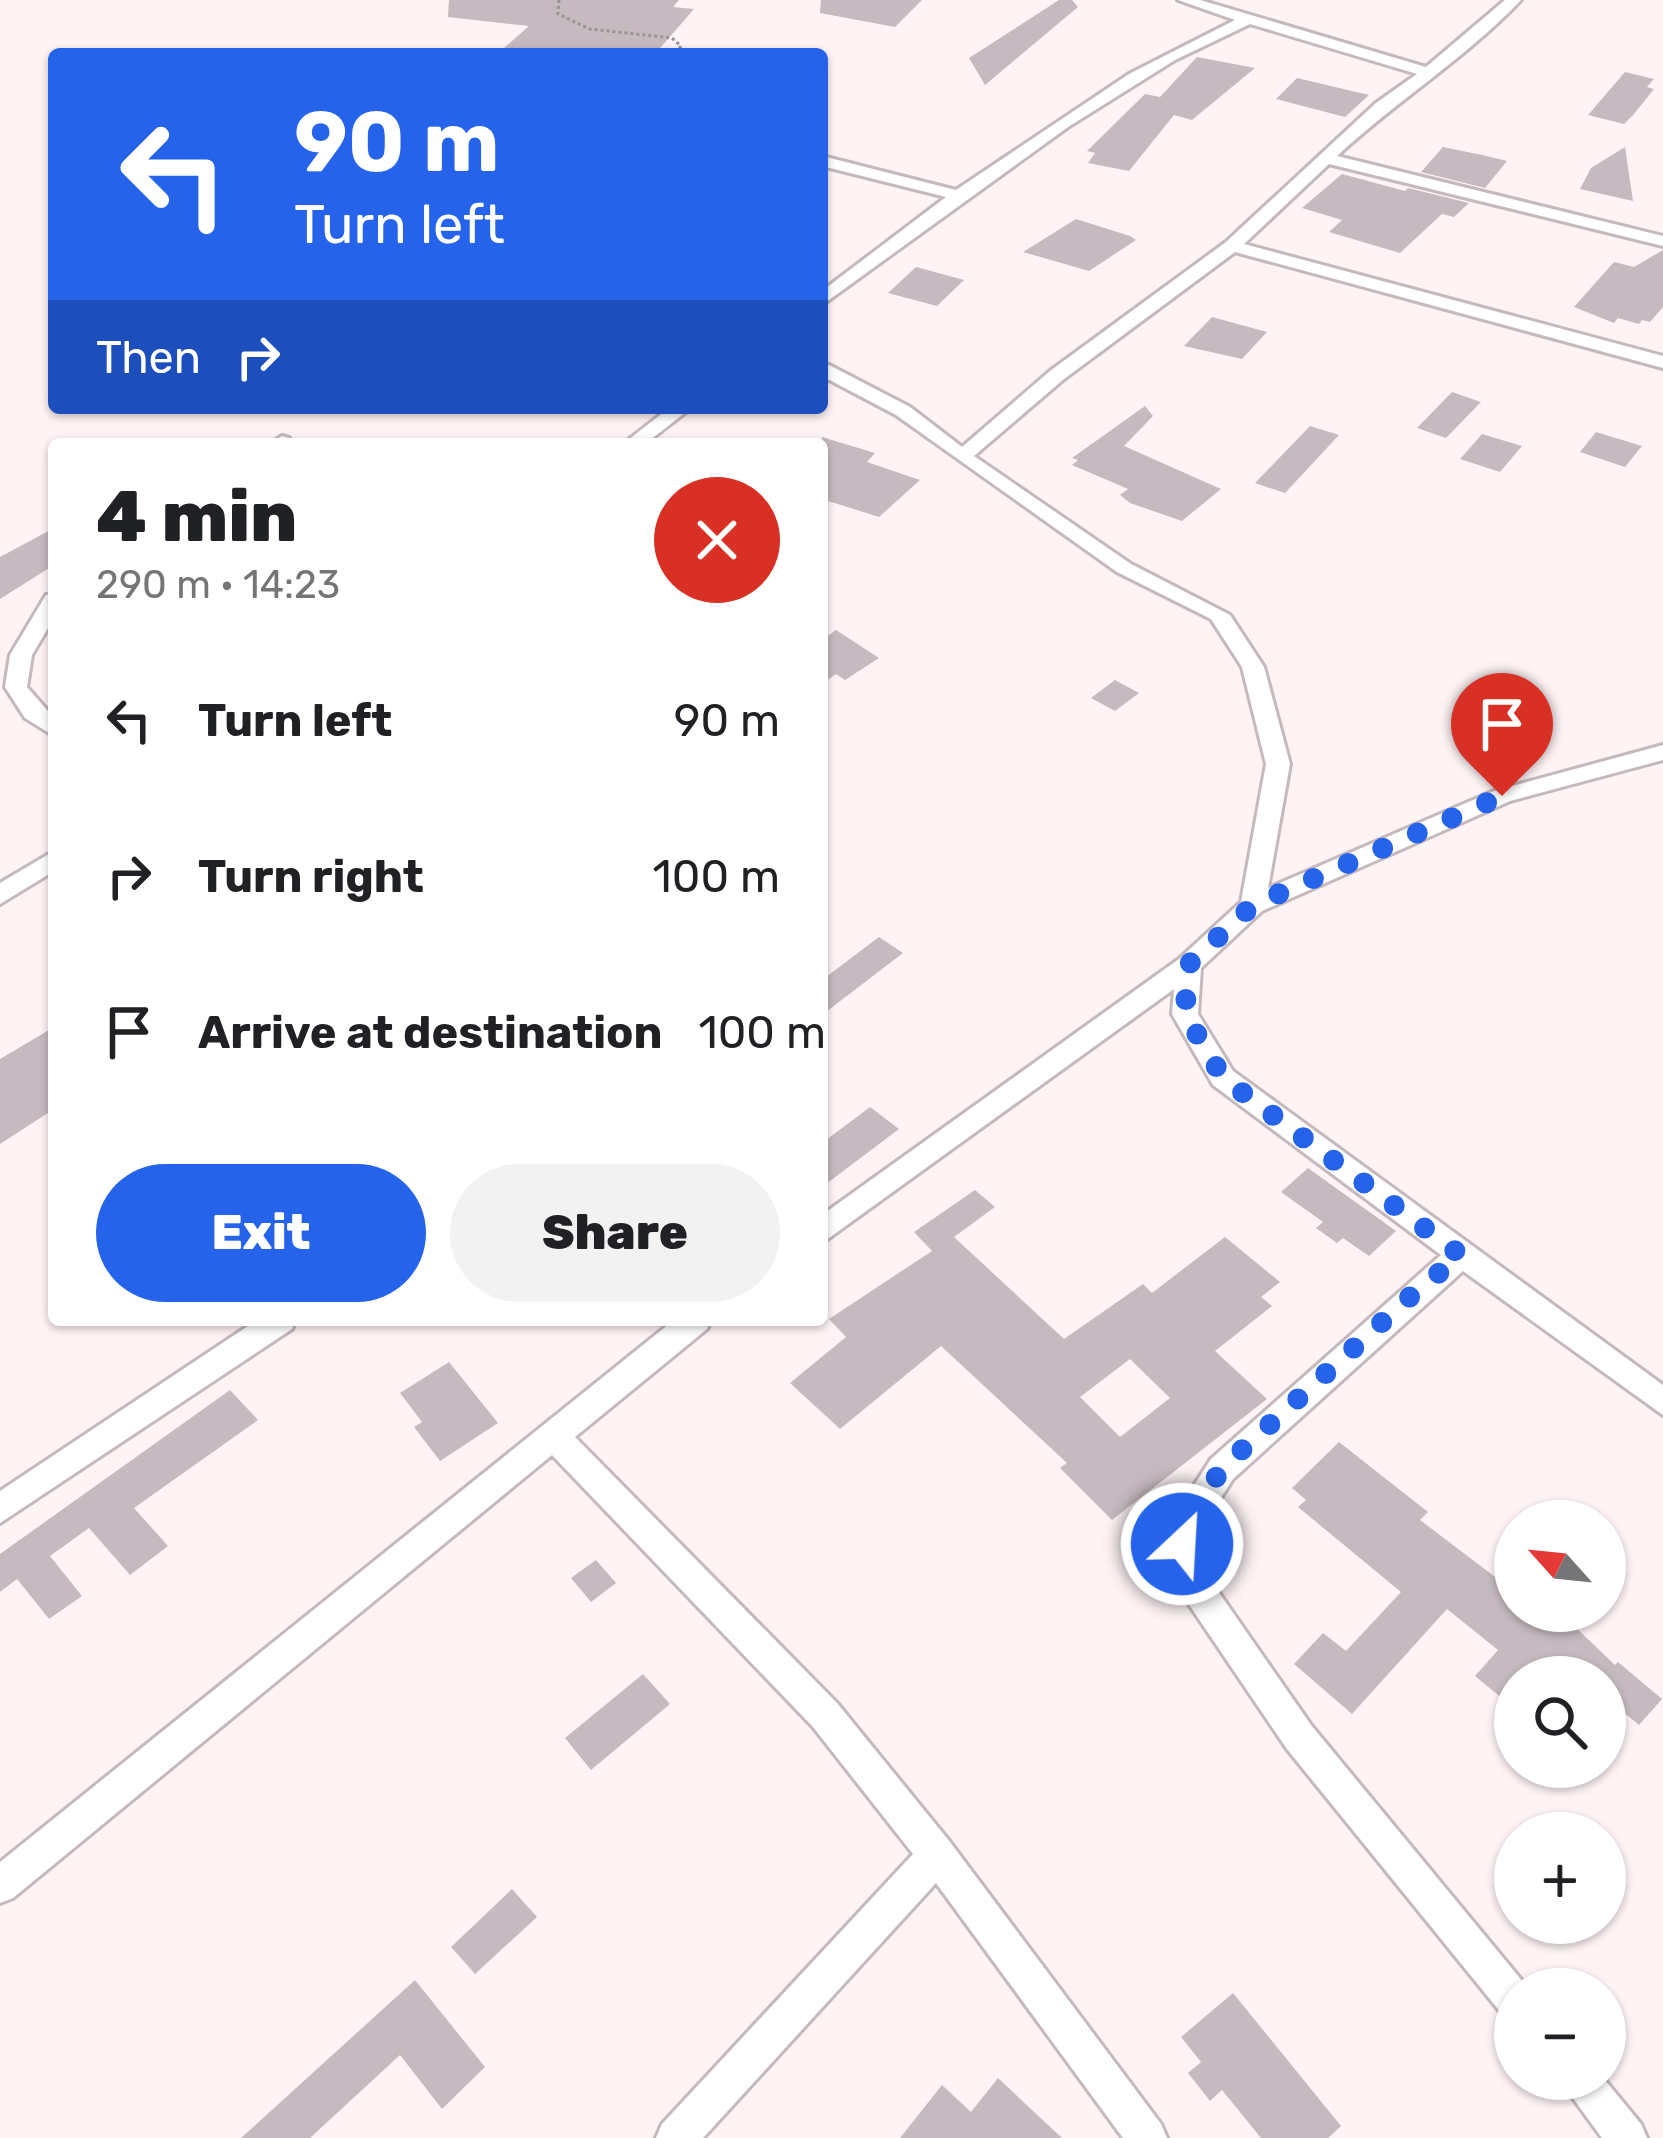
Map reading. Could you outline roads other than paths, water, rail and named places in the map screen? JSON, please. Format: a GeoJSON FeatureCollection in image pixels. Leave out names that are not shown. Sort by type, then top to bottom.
{"type":"FeatureCollection","features":[{"type":"Feature","properties":{"kind":"street"},"geometry":{"type":"LineString","coordinates":[[1185,0],[1429,73]]}},
{"type":"Feature","properties":{"kind":"street"},"geometry":{"type":"LineString","coordinates":[[962,457],[1057,375],[1232,246],[1381,106],[1429,73],[1514,0]]}},
{"type":"Feature","properties":{"kind":"street"},"geometry":{"type":"LineString","coordinates":[[828,294],[957,195],[1192,40],[1244,21]]}},
{"type":"Feature","properties":{"kind":"street"},"geometry":{"type":"LineString","coordinates":[[1326,158],[1663,241]]}},
{"type":"Feature","properties":{"kind":"street"},"geometry":{"type":"LineString","coordinates":[[828,163],[957,195]]}},
{"type":"Feature","properties":{"kind":"street"},"geometry":{"type":"LineString","coordinates":[[1232,246],[1663,362]]}},
{"type":"Feature","properties":{"kind":"street"},"geometry":{"type":"LineString","coordinates":[[828,372],[903,411],[1124,568],[1219,615],[1252,667],[1278,764],[1253,905]]}},
{"type":"Feature","properties":{"kind":"street"},"geometry":{"type":"LineString","coordinates":[[641,438],[673,414]]}},
{"type":"Feature","properties":{"kind":"street"},"geometry":{"type":"LineString","coordinates":[[48,610],[21,655],[16,687],[33,713],[48,724]]}},
{"type":"Feature","properties":{"kind":"street"},"geometry":{"type":"LineString","coordinates":[[828,1227],[1188,965],[1253,905],[1502,796],[1663,752]]}},
{"type":"Feature","properties":{"kind":"street"},"geometry":{"type":"LineString","coordinates":[[0,895],[48,863]]}},
{"type":"Feature","properties":{"kind":"street"},"geometry":{"type":"LineString","coordinates":[[1188,965],[1185,1014],[1223,1078],[1462,1256],[1659,1393]]}},
{"type":"Feature","properties":{"kind":"street"},"geometry":{"type":"LineString","coordinates":[[1462,1256],[1424,1284],[1222,1468],[1191,1517],[1182,1544],[1201,1592],[1299,1737],[1494,1975]]}},
{"type":"Feature","properties":{"kind":"street"},"geometry":{"type":"LineString","coordinates":[[0,1509],[271,1326]]}},
{"type":"Feature","properties":{"kind":"street"},"geometry":{"type":"LineString","coordinates":[[0,1885],[688,1326]]}},
{"type":"Feature","properties":{"kind":"street"},"geometry":{"type":"LineString","coordinates":[[552,1434],[825,1715],[938,1855],[1147,2138]]}},
{"type":"Feature","properties":{"kind":"street"},"geometry":{"type":"LineString","coordinates":[[676,2138],[938,1855]]}},
{"type":"Feature","properties":{"kind":"street"},"geometry":{"type":"LineString","coordinates":[[1596,2100],[1628,2138]]}}]}
